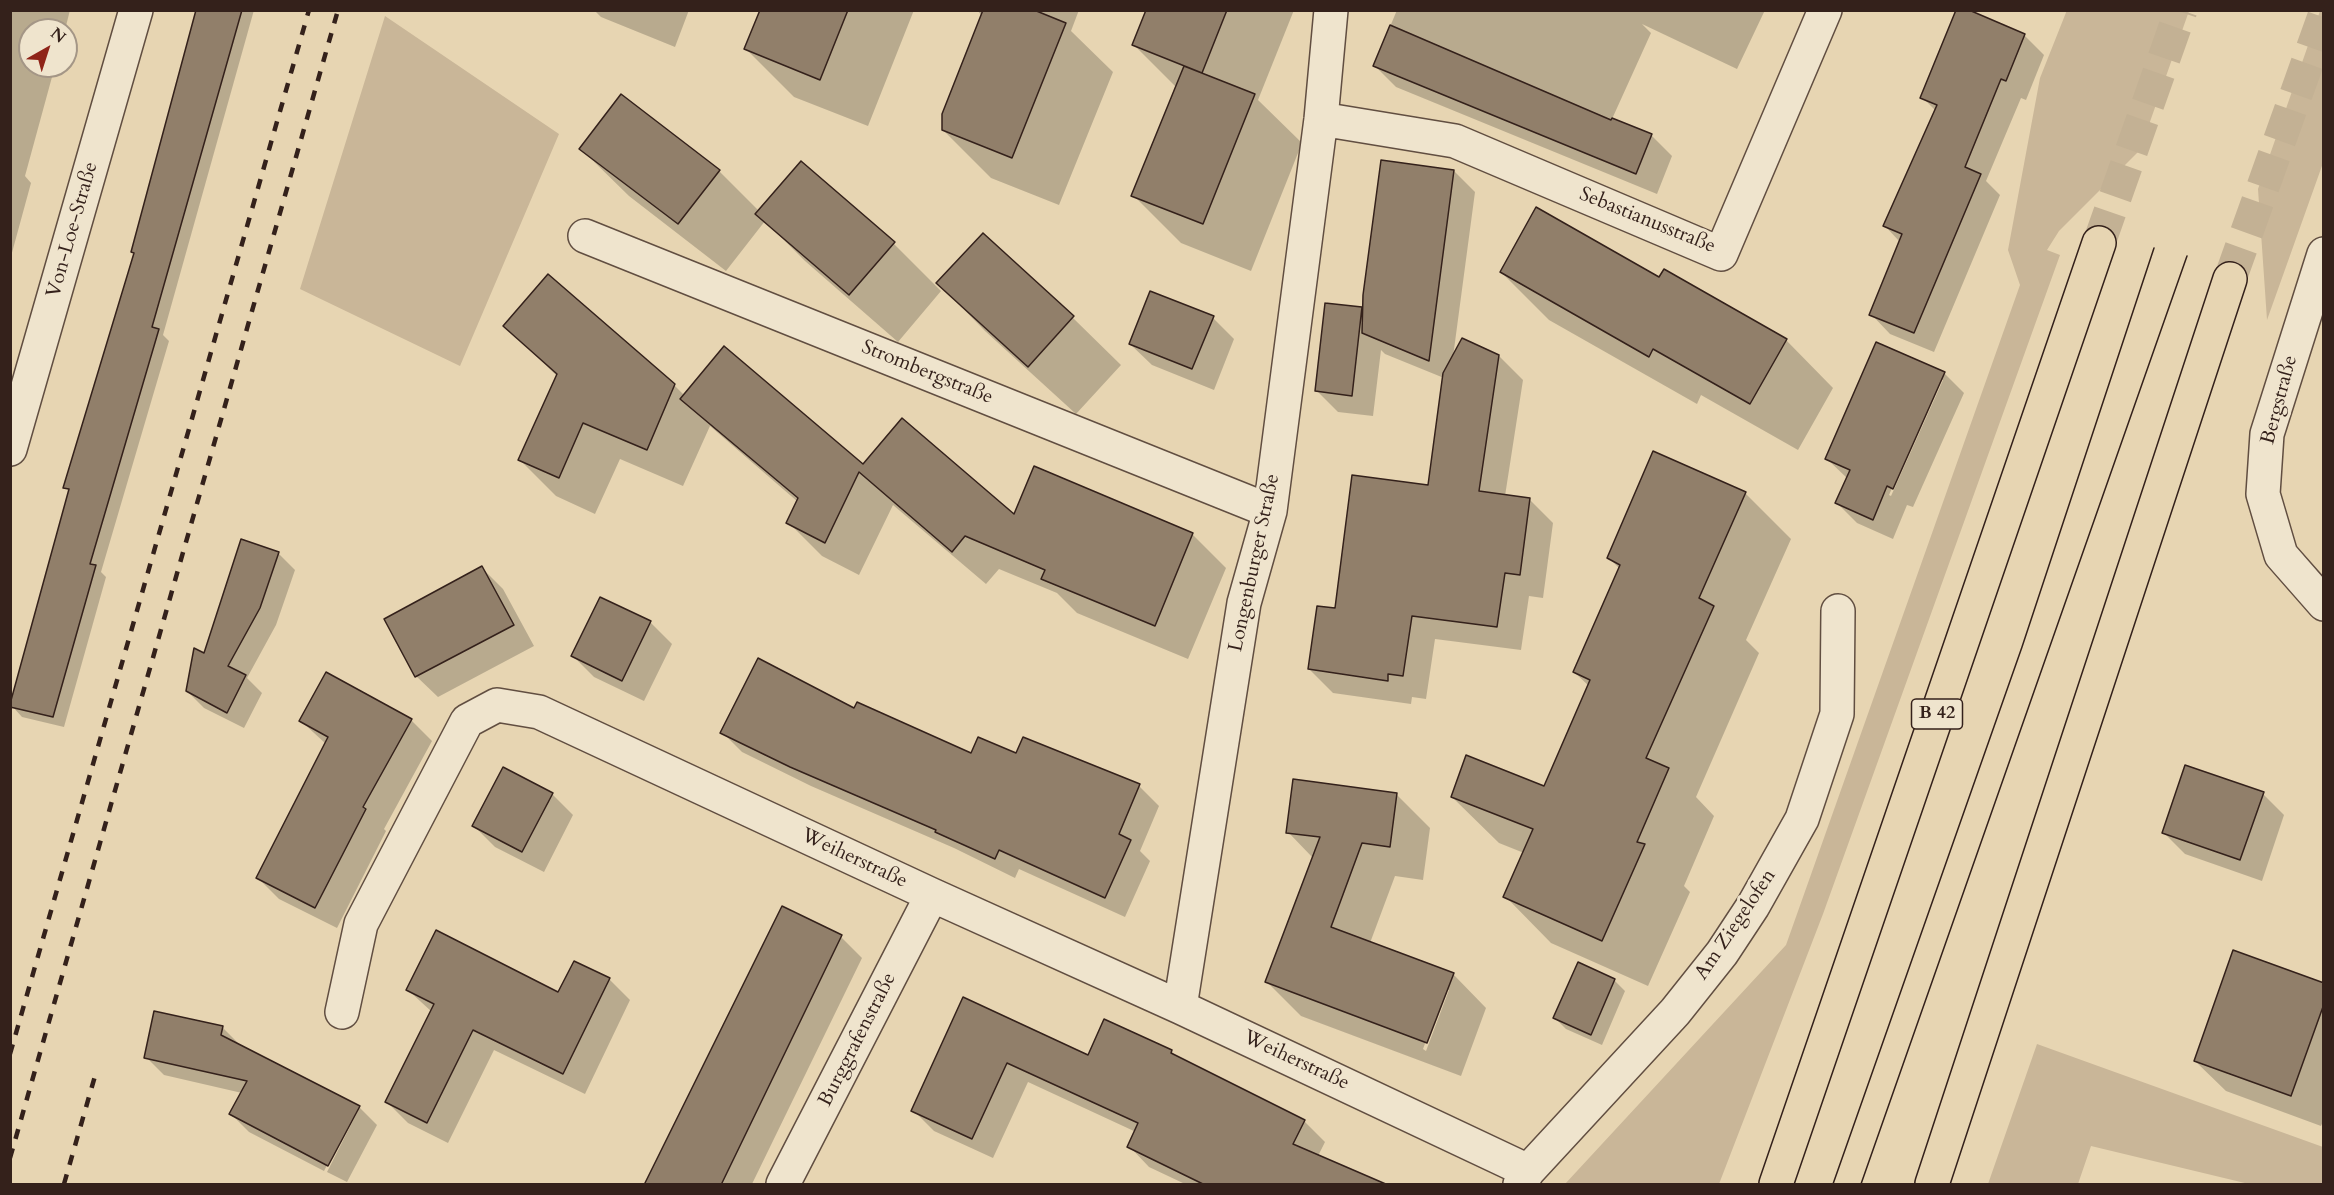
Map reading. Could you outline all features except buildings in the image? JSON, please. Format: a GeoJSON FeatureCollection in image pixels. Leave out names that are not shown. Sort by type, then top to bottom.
{"type":"FeatureCollection","features":[{"type":"Feature","properties":{"kind":"highway","name":"B 42"},"geometry":{"type":"LineString","coordinates":[[1776,1185],[2098,243]]}},
{"type":"Feature","properties":{"kind":"highway"},"geometry":{"type":"LineString","coordinates":[[1932,1185],[2230,279]]}},
{"type":"Feature","properties":{"kind":"street","name":"Von-Loe-Straße"},"geometry":{"type":"LineString","coordinates":[[10,449],[136,10]]}},
{"type":"Feature","properties":{"kind":"street","name":"Longenburger Straße"},"geometry":{"type":"LineString","coordinates":[[1180,1007],[1244,603],[1270,511],[1321,119],[1331,10]]}},
{"type":"Feature","properties":{"kind":"street","name":"Sebastianusstraße"},"geometry":{"type":"LineString","coordinates":[[1321,119],[1455,141],[1721,254],[1825,10]]}},
{"type":"Feature","properties":{"kind":"street","name":"Strombergstraße"},"geometry":{"type":"LineString","coordinates":[[585,236],[1270,511]]}},
{"type":"Feature","properties":{"kind":"street","name":"Bergstraße"},"geometry":{"type":"LineString","coordinates":[[2324,254],[2267,434],[2263,494],[2281,555],[2324,604]]}},
{"type":"Feature","properties":{"kind":"street","name":"Am Ziegelofen"},"geometry":{"type":"LineString","coordinates":[[1524,1178],[1676,1012],[1722,953],[1753,906],[1802,819],[1837,714],[1838,611]]}},
{"type":"Feature","properties":{"kind":"street","name":"Weiherstraße"},"geometry":{"type":"LineString","coordinates":[[342,1012],[361,924],[467,721],[497,705],[539,712],[932,895],[1180,1007],[1524,1178]]}},
{"type":"Feature","properties":{"kind":"street","name":"Burggrafenstraße"},"geometry":{"type":"LineString","coordinates":[[783,1185],[932,895]]}},
{"type":"Feature","properties":{"kind":"shaded area"},"geometry":{"type":"Polygon","coordinates":[[[2067,10],[2189,11],[2140,150],[2059,231],[2047,250],[2060,255],[1823,914],[1719,1184],[1565,1184],[1786,945],[2020,285],[2008,250],[2040,78],[2067,10]]]}},
{"type":"Feature","properties":{"kind":"shaded area"},"geometry":{"type":"Polygon","coordinates":[[[2320,11],[2324,11],[2323,163],[2267,320],[2258,189],[2320,11]]]}},
{"type":"Feature","properties":{"kind":"shaded area"},"geometry":{"type":"Polygon","coordinates":[[[385,16],[559,134],[460,366],[300,289],[385,16]]]}},
{"type":"Feature","properties":{"kind":"shaded area"},"geometry":{"type":"Polygon","coordinates":[[[2037,1044],[2323,1147],[2323,1184],[2249,1184],[2091,1146],[2078,1184],[1988,1184],[2037,1044]]]}},
{"type":"Feature","properties":{"kind":"tunnel"},"geometry":{"type":"LineString","coordinates":[[2099,243],[2181,10]]}},
{"type":"Feature","properties":{"kind":"tunnel"},"geometry":{"type":"LineString","coordinates":[[2230,279],[2324,16]]}},
{"type":"Feature","properties":{"kind":"tram line"},"geometry":{"type":"LineString","coordinates":[[1833,1184],[2022,647],[2154,248]]}},
{"type":"Feature","properties":{"kind":"tram line"},"geometry":{"type":"LineString","coordinates":[[1861,1184],[2187,256]]}},
{"type":"Feature","properties":{"kind":"railway"},"geometry":{"type":"LineString","coordinates":[[10,1054],[309,10]]}},
{"type":"Feature","properties":{"kind":"railway"},"geometry":{"type":"LineString","coordinates":[[10,1158],[338,10]]}},
{"type":"Feature","properties":{"kind":"railway"},"geometry":{"type":"LineString","coordinates":[[64,1184],[97,1069]]}}]}
